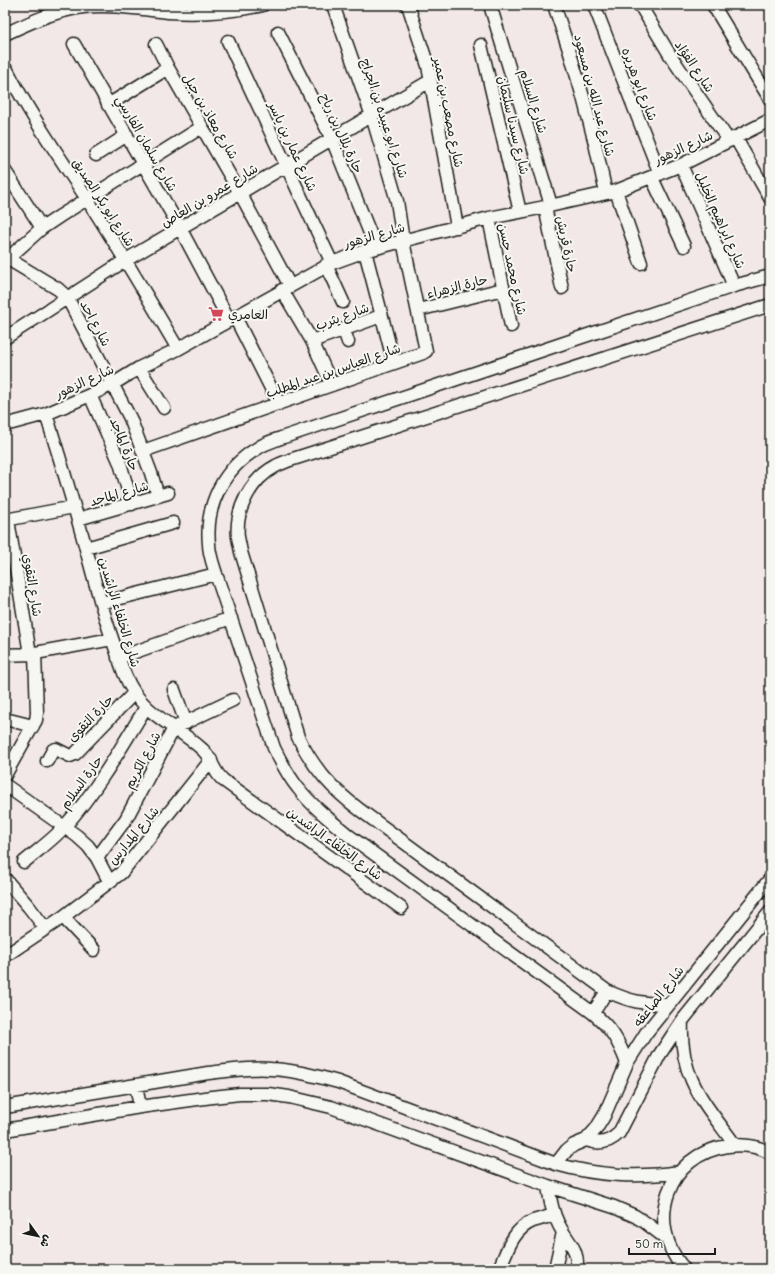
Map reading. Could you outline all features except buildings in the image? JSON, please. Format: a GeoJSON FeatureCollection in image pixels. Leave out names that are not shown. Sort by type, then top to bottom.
{"type":"FeatureCollection","features":[{"type":"Feature","properties":{"kind":"street"},"geometry":{"type":"LineString","coordinates":[[5,34],[43,16],[83,7],[116,6],[190,13],[230,11],[262,5]]}},
{"type":"Feature","properties":{"kind":"street","name":"شارع ابو عبيده بن الجراح"},"geometry":{"type":"LineString","coordinates":[[333,5],[372,116],[397,200],[403,241]]}},
{"type":"Feature","properties":{"kind":"street","name":"شارع مصعب بن عمير"},"geometry":{"type":"LineString","coordinates":[[408,5],[428,66],[457,227]]}},
{"type":"Feature","properties":{"kind":"street","name":"شارع السلام"},"geometry":{"type":"LineString","coordinates":[[490,5],[548,206]]}},
{"type":"Feature","properties":{"kind":"street","name":"شارع عبد الله بن مسعود"},"geometry":{"type":"LineString","coordinates":[[554,5],[575,68],[611,192],[641,263]]}},
{"type":"Feature","properties":{"kind":"street","name":"شارع ابو هريره"},"geometry":{"type":"LineString","coordinates":[[594,5],[656,176],[684,246]]}},
{"type":"Feature","properties":{"kind":"street","name":"شارع الفؤاد"},"geometry":{"type":"LineString","coordinates":[[640,5],[670,55],[732,139],[770,198]]}},
{"type":"Feature","properties":{"kind":"street"},"geometry":{"type":"LineString","coordinates":[[713,5],[770,99]]}},
{"type":"Feature","properties":{"kind":"street","name":"حارة بلال بن رباح"},"geometry":{"type":"LineString","coordinates":[[278,32],[332,139],[370,249],[381,316],[394,363]]}},
{"type":"Feature","properties":{"kind":"street","name":"شارع عمار بن ياسر"},"geometry":{"type":"LineString","coordinates":[[228,41],[287,165],[329,264],[343,302]]}},
{"type":"Feature","properties":{"kind":"street","name":"شارع سلمان الفارسي"},"geometry":{"type":"LineString","coordinates":[[74,44],[232,318],[279,404]]}},
{"type":"Feature","properties":{"kind":"street","name":"شارع معاذ بن جبل"},"geometry":{"type":"LineString","coordinates":[[156,44],[168,68],[240,193],[332,385]]}},
{"type":"Feature","properties":{"kind":"street","name":"شارع سيدنا سليمان"},"geometry":{"type":"LineString","coordinates":[[481,45],[520,212]]}},
{"type":"Feature","properties":{"kind":"street"},"geometry":{"type":"LineString","coordinates":[[108,105],[168,68]]}},
{"type":"Feature","properties":{"kind":"street","name":"شارع ابو بكر الصديق"},"geometry":{"type":"LineString","coordinates":[[7,70],[38,126],[126,260],[178,348]]}},
{"type":"Feature","properties":{"kind":"street","name":"شارع عمرو بن العاص"},"geometry":{"type":"LineString","coordinates":[[5,338],[126,260],[430,81]]}},
{"type":"Feature","properties":{"kind":"street","name":"شارع الزهور"},"geometry":{"type":"LineString","coordinates":[[5,425],[46,414],[113,384],[329,264],[370,249],[489,218],[611,192],[656,176],[681,165],[770,120]]}},
{"type":"Feature","properties":{"kind":"street"},"geometry":{"type":"LineString","coordinates":[[6,259],[42,228],[202,127]]}},
{"type":"Feature","properties":{"kind":"street"},"geometry":{"type":"LineString","coordinates":[[96,155],[127,135]]}},
{"type":"Feature","properties":{"kind":"street","name":"شارع ابراهيم الخليل"},"geometry":{"type":"LineString","coordinates":[[681,165],[734,286]]}},
{"type":"Feature","properties":{"kind":"street"},"geometry":{"type":"LineString","coordinates":[[5,171],[42,228]]}},
{"type":"Feature","properties":{"kind":"street","name":"حارة قريش"},"geometry":{"type":"LineString","coordinates":[[548,206],[562,288]]}},
{"type":"Feature","properties":{"kind":"street","name":"شارع محمد حسن"},"geometry":{"type":"LineString","coordinates":[[489,218],[511,326]]}},
{"type":"Feature","properties":{"kind":"street","name":"شارع العباس بن عبد المطلب"},"geometry":{"type":"LineString","coordinates":[[143,451],[426,351],[403,241]]}},
{"type":"Feature","properties":{"kind":"street","name":"شارع احد"},"geometry":{"type":"LineString","coordinates":[[6,259],[58,289],[67,297],[130,418],[143,451],[163,494]]}},
{"type":"Feature","properties":{"kind":"street"},"geometry":{"type":"LineString","coordinates":[[627,1063],[621,1046],[614,1033],[604,1022],[348,835],[312,805],[297,788],[284,768],[274,748],[230,618],[216,574],[209,545],[208,521],[214,499],[225,478],[240,460],[259,447],[734,286],[770,276]]}},
{"type":"Feature","properties":{"kind":"street","name":"حارة الزهراء"},"geometry":{"type":"LineString","coordinates":[[418,310],[503,289]]}},
{"type":"Feature","properties":{"kind":"street"},"geometry":{"type":"LineString","coordinates":[[669,1004],[634,1002],[607,991],[350,802],[330,785],[307,755],[298,737],[241,552],[238,536],[239,519],[243,503],[251,488],[262,476],[275,466],[770,305]]}},
{"type":"Feature","properties":{"kind":"street","name":"شارع يثرب"},"geometry":{"type":"LineString","coordinates":[[312,341],[381,316]]}},
{"type":"Feature","properties":{"kind":"street"},"geometry":{"type":"LineString","coordinates":[[344,330],[348,342]]}},
{"type":"Feature","properties":{"kind":"street"},"geometry":{"type":"LineString","coordinates":[[140,368],[164,408]]}},
{"type":"Feature","properties":{"kind":"street","name":"حارة الماجد"},"geometry":{"type":"LineString","coordinates":[[90,395],[120,463],[132,504]]}},
{"type":"Feature","properties":{"kind":"street","name":"شارع الخلفاء الراشدين"},"geometry":{"type":"LineString","coordinates":[[46,414],[118,658],[125,676],[134,692],[146,707],[158,718],[202,749],[211,760],[217,775],[223,780],[401,908]]}},
{"type":"Feature","properties":{"kind":"street","name":"شارع الماجد"},"geometry":{"type":"LineString","coordinates":[[78,519],[163,494]]}},
{"type":"Feature","properties":{"kind":"street"},"geometry":{"type":"LineString","coordinates":[[6,520],[74,507]]}},
{"type":"Feature","properties":{"kind":"street","name":"شارع التقوي"},"geometry":{"type":"LineString","coordinates":[[5,776],[33,726],[37,713],[33,653],[6,520]]}},
{"type":"Feature","properties":{"kind":"street"},"geometry":{"type":"LineString","coordinates":[[86,548],[173,523]]}},
{"type":"Feature","properties":{"kind":"street"},"geometry":{"type":"LineString","coordinates":[[101,603],[216,574]]}},
{"type":"Feature","properties":{"kind":"street"},"geometry":{"type":"LineString","coordinates":[[118,658],[230,618]]}},
{"type":"Feature","properties":{"kind":"street"},"geometry":{"type":"LineString","coordinates":[[5,655],[33,653],[112,639]]}},
{"type":"Feature","properties":{"kind":"street"},"geometry":{"type":"LineString","coordinates":[[174,690],[186,723]]}},
{"type":"Feature","properties":{"kind":"street","name":"حارة التقوى"},"geometry":{"type":"LineString","coordinates":[[47,761],[53,750],[56,749],[70,756],[75,754],[134,692]]}},
{"type":"Feature","properties":{"kind":"street","name":"شارع الكريم"},"geometry":{"type":"LineString","coordinates":[[97,858],[129,814],[174,728],[233,700]]}},
{"type":"Feature","properties":{"kind":"street","name":"حارة السلام"},"geometry":{"type":"LineString","coordinates":[[24,862],[64,827],[100,782],[146,707]]}},
{"type":"Feature","properties":{"kind":"street"},"geometry":{"type":"LineString","coordinates":[[5,719],[33,726]]}},
{"type":"Feature","properties":{"kind":"street","name":"شارع المدارس"},"geometry":{"type":"LineString","coordinates":[[5,956],[44,928],[63,917],[126,868],[211,760]]}},
{"type":"Feature","properties":{"kind":"street"},"geometry":{"type":"LineString","coordinates":[[5,786],[77,836],[88,846],[97,858],[109,881]]}},
{"type":"Feature","properties":{"kind":"street"},"geometry":{"type":"LineString","coordinates":[[5,879],[29,907],[44,928]]}},
{"type":"Feature","properties":{"kind":"street","name":"شارع الصاعقه"},"geometry":{"type":"LineString","coordinates":[[556,1164],[567,1150],[586,1140],[601,1123],[627,1063],[646,1033],[770,879]]}},
{"type":"Feature","properties":{"kind":"street"},"geometry":{"type":"LineString","coordinates":[[586,1140],[598,1143],[605,1142],[619,1133],[660,1054],[682,1021],[770,912]]}},
{"type":"Feature","properties":{"kind":"street"},"geometry":{"type":"LineString","coordinates":[[63,917],[94,950]]}},
{"type":"Feature","properties":{"kind":"street"},"geometry":{"type":"LineString","coordinates":[[592,1013],[607,991]]}},
{"type":"Feature","properties":{"kind":"street"},"geometry":{"type":"LineString","coordinates":[[682,1021],[684,1055],[692,1081],[698,1094],[735,1145]]}},
{"type":"Feature","properties":{"kind":"street"},"geometry":{"type":"LineString","coordinates":[[5,1107],[136,1085],[239,1070],[270,1068],[301,1073],[338,1082],[556,1164],[575,1169],[616,1176],[658,1175],[680,1172]]}},
{"type":"Feature","properties":{"kind":"street"},"geometry":{"type":"LineString","coordinates":[[136,1085],[140,1107]]}},
{"type":"Feature","properties":{"kind":"street"},"geometry":{"type":"LineString","coordinates":[[5,1130],[140,1107],[212,1097],[240,1094],[268,1094],[289,1097],[332,1107],[548,1186],[625,1211],[646,1223],[666,1239]]}},
{"type":"Feature","properties":{"kind":"street"},"geometry":{"type":"LineString","coordinates":[[678,1266],[666,1239],[664,1211],[672,1184],[680,1172],[691,1161],[704,1152],[719,1147],[735,1145],[751,1146],[770,1153]]}},
{"type":"Feature","properties":{"kind":"street"},"geometry":{"type":"LineString","coordinates":[[548,1186],[554,1215],[574,1248],[577,1269]]}},
{"type":"Feature","properties":{"kind":"street"},"geometry":{"type":"LineString","coordinates":[[499,1269],[515,1234],[532,1222],[554,1215]]}},
{"type":"Feature","properties":{"kind":"street"},"geometry":{"type":"LineString","coordinates":[[555,1269],[563,1232]]}},
{"type":"Feature","properties":{"kind":"place","name":"العامري"},"geometry":{"type":"Point","coordinates":[216,314]}}]}
